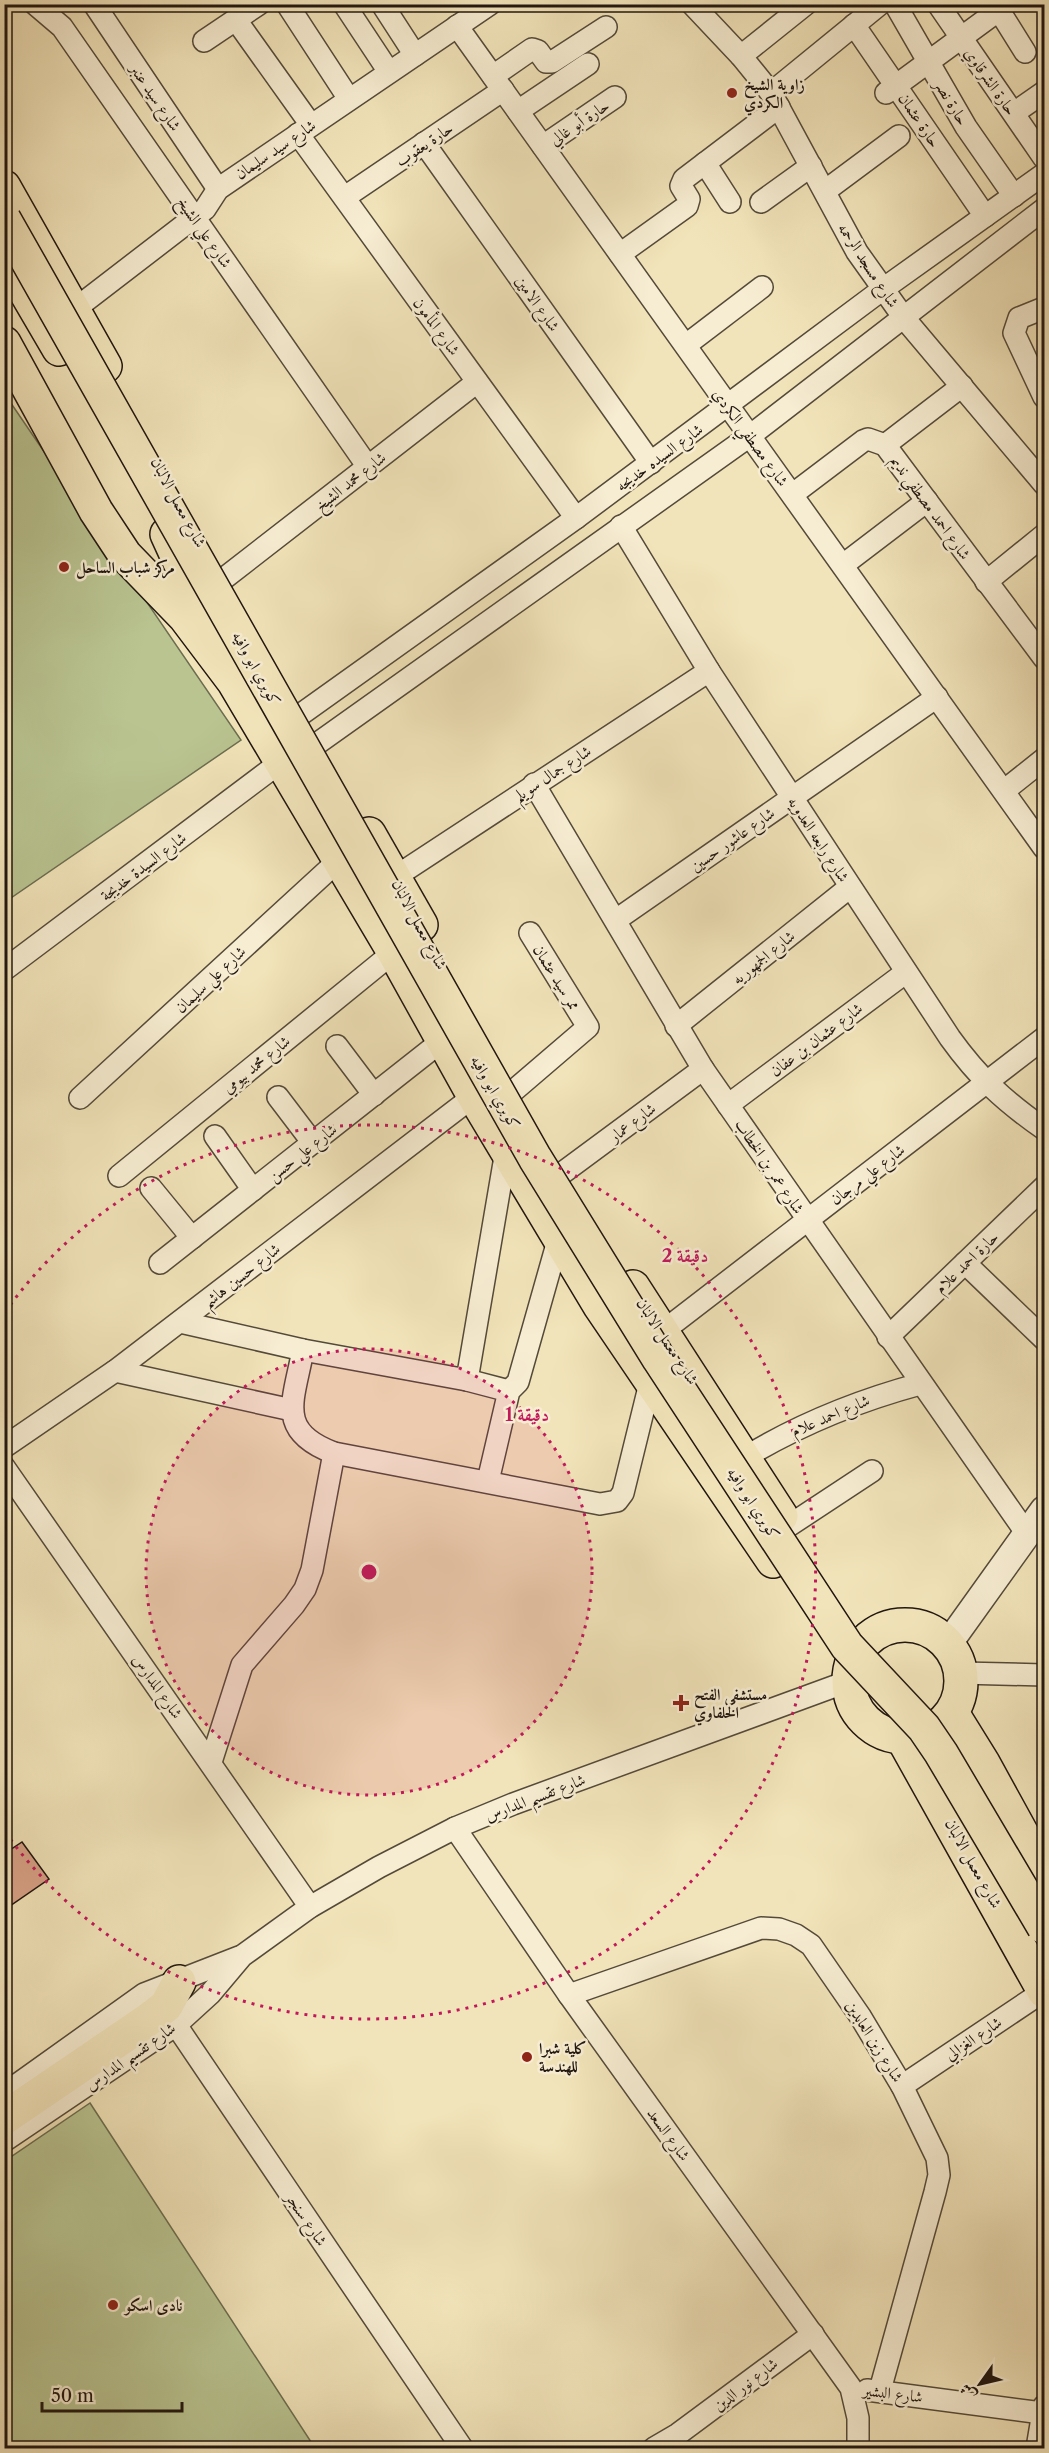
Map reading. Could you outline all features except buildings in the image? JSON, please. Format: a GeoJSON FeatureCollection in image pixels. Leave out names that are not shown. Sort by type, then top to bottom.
{"type":"FeatureCollection","features":[{"type":"Feature","properties":{"kind":"main road","name":"شارع معمل الالبان"},"geometry":{"type":"LineString","coordinates":[[4,187],[72,322],[395,877],[511,1093],[787,1527],[853,1666]]}},
{"type":"Feature","properties":{"kind":"main road","name":"كوبري ابو وافيه"},"geometry":{"type":"LineString","coordinates":[[4,219],[72,322],[534,1158],[659,1359],[847,1646],[924,1728],[935,1744],[1044,1927]]}},
{"type":"Feature","properties":{"kind":"main road","name":"كوبري ابو وافيه"},"geometry":{"type":"LineString","coordinates":[[4,255],[167,535],[234,682]]}},
{"type":"Feature","properties":{"kind":"main road"},"geometry":{"type":"LineString","coordinates":[[72,322],[216,570]]}},
{"type":"Feature","properties":{"kind":"main road"},"geometry":{"type":"LineString","coordinates":[[4,343],[96,511],[125,555],[185,617],[234,682],[394,952],[506,1151],[650,1383],[853,1666]]}},
{"type":"Feature","properties":{"kind":"main road"},"geometry":{"type":"LineString","coordinates":[[333,848],[358,816]]}},
{"type":"Feature","properties":{"kind":"main road"},"geometry":{"type":"LineString","coordinates":[[904,1625],[923,1628],[954,1659],[961,1690],[952,1713],[933,1730],[923,1735],[902,1737],[881,1732],[864,1719],[853,1702],[853,1666],[876,1633],[904,1625]]}},
{"type":"Feature","properties":{"kind":"main road"},"geometry":{"type":"LineString","coordinates":[[952,1713],[983,1763],[1044,1874]]}},
{"type":"Feature","properties":{"kind":"main road","name":"شارع معمل الالبان"},"geometry":{"type":"LineString","coordinates":[[902,1737],[1044,1991]]}},
{"type":"Feature","properties":{"kind":"main road"},"geometry":{"type":"LineString","coordinates":[[4,2118],[160,2024],[166,2006],[179,1982]]}},
{"type":"Feature","properties":{"kind":"street","name":"شارع علي الشيخ"},"geometry":{"type":"LineString","coordinates":[[35,4],[62,27],[368,467]]}},
{"type":"Feature","properties":{"kind":"street","name":"شارع سيد عنبر"},"geometry":{"type":"LineString","coordinates":[[94,4],[218,189]]}},
{"type":"Feature","properties":{"kind":"street"},"geometry":{"type":"LineString","coordinates":[[204,41],[260,4]]}},
{"type":"Feature","properties":{"kind":"street"},"geometry":{"type":"LineString","coordinates":[[288,4],[349,99]]}},
{"type":"Feature","properties":{"kind":"street"},"geometry":{"type":"LineString","coordinates":[[344,4],[389,72]]}},
{"type":"Feature","properties":{"kind":"street"},"geometry":{"type":"LineString","coordinates":[[382,4],[415,55]]}},
{"type":"Feature","properties":{"kind":"street","name":"شارع مسجد الرحمه"},"geometry":{"type":"LineString","coordinates":[[692,4],[741,56],[775,100],[857,252],[904,318],[962,386],[1040,471]]}},
{"type":"Feature","properties":{"kind":"street"},"geometry":{"type":"LineString","coordinates":[[741,56],[806,4]]}},
{"type":"Feature","properties":{"kind":"street"},"geometry":{"type":"LineString","coordinates":[[620,254],[687,206],[689,199],[681,182],[705,163],[854,25],[880,4]]}},
{"type":"Feature","properties":{"kind":"street","name":"حارة نصر"},"geometry":{"type":"LineString","coordinates":[[895,4],[966,127],[1014,196]]}},
{"type":"Feature","properties":{"kind":"street","name":"حارة الشرقاوي"},"geometry":{"type":"LineString","coordinates":[[938,4],[1044,158]]}},
{"type":"Feature","properties":{"kind":"street","name":"شارع سيد سليمان"},"geometry":{"type":"LineString","coordinates":[[72,322],[205,209],[218,189],[486,5]]}},
{"type":"Feature","properties":{"kind":"street"},"geometry":{"type":"LineString","coordinates":[[891,89],[997,7],[1025,52]]}},
{"type":"Feature","properties":{"kind":"street","name":"شارع المأمون"},"geometry":{"type":"LineString","coordinates":[[236,20],[345,197],[477,382],[582,514],[614,531]]}},
{"type":"Feature","properties":{"kind":"street","name":"حارة عثمان"},"geometry":{"type":"LineString","coordinates":[[854,25],[891,89],[986,216]]}},
{"type":"Feature","properties":{"kind":"street","name":"شارع مصطفي الكردي"},"geometry":{"type":"LineString","coordinates":[[457,26],[752,435],[1044,848]]}},
{"type":"Feature","properties":{"kind":"street","name":"حارة يعقوب"},"geometry":{"type":"LineString","coordinates":[[345,197],[424,143],[498,83],[532,49],[538,51],[546,62],[552,62],[606,27]]}},
{"type":"Feature","properties":{"kind":"street"},"geometry":{"type":"LineString","coordinates":[[518,111],[588,64]]}},
{"type":"Feature","properties":{"kind":"street"},"geometry":{"type":"LineString","coordinates":[[1014,113],[1044,92]]}},
{"type":"Feature","properties":{"kind":"street","name":"حارة أبو غالي"},"geometry":{"type":"LineString","coordinates":[[543,146],[615,97]]}},
{"type":"Feature","properties":{"kind":"street"},"geometry":{"type":"LineString","coordinates":[[825,191],[899,136]]}},
{"type":"Feature","properties":{"kind":"street","name":"شارع الامين"},"geometry":{"type":"LineString","coordinates":[[424,143],[651,463]]}},
{"type":"Feature","properties":{"kind":"street"},"geometry":{"type":"LineString","coordinates":[[705,163],[730,202]]}},
{"type":"Feature","properties":{"kind":"street"},"geometry":{"type":"LineString","coordinates":[[761,202],[811,166]]}},
{"type":"Feature","properties":{"kind":"street","name":"شارع السيده خديجه"},"geometry":{"type":"LineString","coordinates":[[300,715],[582,514],[884,289],[1044,174]]}},
{"type":"Feature","properties":{"kind":"street","name":"شارع السيده خديجه"},"geometry":{"type":"LineString","coordinates":[[318,743],[752,435],[1044,209]]}},
{"type":"Feature","properties":{"kind":"street"},"geometry":{"type":"LineString","coordinates":[[686,345],[762,287]]}},
{"type":"Feature","properties":{"kind":"street"},"geometry":{"type":"LineString","coordinates":[[1044,308],[1019,318],[1015,325],[1015,341],[1044,397]]}},
{"type":"Feature","properties":{"kind":"street","name":"شارع محمد الشيخ"},"geometry":{"type":"LineString","coordinates":[[216,570],[368,467],[477,382]]}},
{"type":"Feature","properties":{"kind":"street"},"geometry":{"type":"LineString","coordinates":[[885,445],[962,386]]}},
{"type":"Feature","properties":{"kind":"street","name":"شارع احمد مصطفي نديم"},"geometry":{"type":"LineString","coordinates":[[793,494],[863,441],[868,439],[885,445],[1044,658]]}},
{"type":"Feature","properties":{"kind":"street"},"geometry":{"type":"LineString","coordinates":[[843,565],[927,501]]}},
{"type":"Feature","properties":{"kind":"street","name":"شارع رابعه العدويه"},"geometry":{"type":"LineString","coordinates":[[614,531],[709,671],[905,973],[969,1064],[987,1085],[1044,1129]]}},
{"type":"Feature","properties":{"kind":"street"},"geometry":{"type":"LineString","coordinates":[[986,582],[1044,535]]}},
{"type":"Feature","properties":{"kind":"street","name":"شارع جمال سويلم"},"geometry":{"type":"LineString","coordinates":[[395,877],[709,671]]}},
{"type":"Feature","properties":{"kind":"street","name":"شارع عاشور حسين"},"geometry":{"type":"LineString","coordinates":[[616,920],[937,697]]}},
{"type":"Feature","properties":{"kind":"street"},"geometry":{"type":"LineString","coordinates":[[1005,790],[1044,759]]}},
{"type":"Feature","properties":{"kind":"street","name":"شارع السيدة خديجة"},"geometry":{"type":"LineString","coordinates":[[4,970],[282,761]]}},
{"type":"Feature","properties":{"kind":"street","name":"شارع عمر بن الخطاب"},"geometry":{"type":"LineString","coordinates":[[534,784],[703,1069],[920,1384],[1027,1534]]}},
{"type":"Feature","properties":{"kind":"street","name":"شارع علي سليمان"},"geometry":{"type":"LineString","coordinates":[[80,1098],[333,848]]}},
{"type":"Feature","properties":{"kind":"street","name":"شارع الجمهوريه"},"geometry":{"type":"LineString","coordinates":[[676,1026],[850,887]]}},
{"type":"Feature","properties":{"kind":"street","name":"ممر سيد عثمان"},"geometry":{"type":"LineString","coordinates":[[511,1093],[588,1027],[530,933]]}},
{"type":"Feature","properties":{"kind":"street","name":"شارع محمد بيومي"},"geometry":{"type":"LineString","coordinates":[[119,1176],[394,952]]}},
{"type":"Feature","properties":{"kind":"street","name":"شارع عثمان بن عفان"},"geometry":{"type":"LineString","coordinates":[[728,1105],[905,973]]}},
{"type":"Feature","properties":{"kind":"street","name":"شارع علي مرجان"},"geometry":{"type":"LineString","coordinates":[[662,1332],[806,1220],[987,1085],[1044,1038]]}},
{"type":"Feature","properties":{"kind":"street","name":"شارع علي حسن"},"geometry":{"type":"LineString","coordinates":[[160,1263],[443,1040]]}},
{"type":"Feature","properties":{"kind":"street"},"geometry":{"type":"LineString","coordinates":[[337,1046],[374,1095]]}},
{"type":"Feature","properties":{"kind":"street","name":"شارع عمار"},"geometry":{"type":"LineString","coordinates":[[561,1174],[703,1069]]}},
{"type":"Feature","properties":{"kind":"street","name":"شارع حسين هاشم"},"geometry":{"type":"LineString","coordinates":[[4,1447],[115,1371],[474,1096]]}},
{"type":"Feature","properties":{"kind":"street"},"geometry":{"type":"LineString","coordinates":[[278,1097],[313,1143]]}},
{"type":"Feature","properties":{"kind":"street"},"geometry":{"type":"LineString","coordinates":[[215,1136],[253,1190]]}},
{"type":"Feature","properties":{"kind":"street"},"geometry":{"type":"LineString","coordinates":[[467,1380],[506,1151]]}},
{"type":"Feature","properties":{"kind":"street","name":"حارة احمد علام"},"geometry":{"type":"LineString","coordinates":[[888,1337],[1044,1187]]}},
{"type":"Feature","properties":{"kind":"street"},"geometry":{"type":"LineString","coordinates":[[151,1188],[192,1238]]}},
{"type":"Feature","properties":{"kind":"street"},"geometry":{"type":"LineString","coordinates":[[488,1481],[509,1391],[518,1382],[559,1237]]}},
{"type":"Feature","properties":{"kind":"street"},"geometry":{"type":"LineString","coordinates":[[965,1263],[1044,1338]]}},
{"type":"Feature","properties":{"kind":"street"},"geometry":{"type":"LineString","coordinates":[[180,1322],[303,1350],[467,1380],[509,1391]]}},
{"type":"Feature","properties":{"kind":"street"},"geometry":{"type":"LineString","coordinates":[[303,1350],[292,1410],[295,1426],[314,1445],[334,1453],[600,1504],[617,1501],[622,1493],[650,1383]]}},
{"type":"Feature","properties":{"kind":"street"},"geometry":{"type":"LineString","coordinates":[[115,1371],[292,1410]]}},
{"type":"Feature","properties":{"kind":"street","name":"شارع احمد علام"},"geometry":{"type":"LineString","coordinates":[[744,1458],[823,1415],[870,1397],[920,1384]]}},
{"type":"Feature","properties":{"kind":"street"},"geometry":{"type":"LineString","coordinates":[[211,1762],[242,1665],[305,1589],[312,1570],[334,1453]]}},
{"type":"Feature","properties":{"kind":"street","name":"شارع المدارس"},"geometry":{"type":"LineString","coordinates":[[4,1467],[310,1907]]}},
{"type":"Feature","properties":{"kind":"street"},"geometry":{"type":"LineString","coordinates":[[787,1527],[872,1471]]}},
{"type":"Feature","properties":{"kind":"street"},"geometry":{"type":"LineString","coordinates":[[1044,1510],[1027,1534],[954,1659],[1044,1675]]}},
{"type":"Feature","properties":{"kind":"street","name":"شارع تقسيم المدارس"},"geometry":{"type":"LineString","coordinates":[[4,2094],[144,1995],[242,1956],[310,1907],[455,1828],[669,1745],[853,1666]]}},
{"type":"Feature","properties":{"kind":"street","name":"شارع السعد"},"geometry":{"type":"LineString","coordinates":[[455,1828],[569,1995],[851,2388],[858,2418],[858,2448]]}},
{"type":"Feature","properties":{"kind":"street","name":"شارع زين العابدين"},"geometry":{"type":"LineString","coordinates":[[569,1995],[761,1928],[779,1929],[796,1935],[811,1946],[860,2016],[903,2086],[937,2158],[939,2175],[880,2390]]}},
{"type":"Feature","properties":{"kind":"street","name":"شارع تقسيم المدارس"},"geometry":{"type":"LineString","coordinates":[[4,2140],[160,2024],[210,1994],[242,1956]]}},
{"type":"Feature","properties":{"kind":"street","name":"شارع الغزالي"},"geometry":{"type":"LineString","coordinates":[[903,2086],[1044,1991]]}},
{"type":"Feature","properties":{"kind":"street","name":"شارع سنجر"},"geometry":{"type":"LineString","coordinates":[[160,2024],[462,2448]]}},
{"type":"Feature","properties":{"kind":"street","name":"شارع نور الدين"},"geometry":{"type":"LineString","coordinates":[[654,2448],[682,2441],[813,2334]]}},
{"type":"Feature","properties":{"kind":"street","name":"شارع البشير"},"geometry":{"type":"LineString","coordinates":[[851,2388],[1043,2410],[1037,2448]]}},
{"type":"Feature","properties":{"kind":"green space","name":"مركز شباب الساحل"},"geometry":{"type":"Polygon","coordinates":[[[4,393],[241,740],[5,902],[4,902],[4,393]]]}},
{"type":"Feature","properties":{"kind":"green space","name":"نادى اسكو"},"geometry":{"type":"Polygon","coordinates":[[[90,2103],[315,2448],[5,2448],[5,2161],[90,2103]]]}},
{"type":"Feature","properties":{"kind":"place","name":"زاوية الشيخ الكردي"},"geometry":{"type":"Point","coordinates":[732,93]}},
{"type":"Feature","properties":{"kind":"place","name":"مركز شباب الساحل"},"geometry":{"type":"Point","coordinates":[64,567]}},
{"type":"Feature","properties":{"kind":"place","name":"مستشفي الفتح الخلفاوي"},"geometry":{"type":"Point","coordinates":[681,1703]}},
{"type":"Feature","properties":{"kind":"place","name":"كلية شبرا للهندسة"},"geometry":{"type":"Point","coordinates":[527,2057]}},
{"type":"Feature","properties":{"kind":"place","name":"نادى اسكو"},"geometry":{"type":"Point","coordinates":[113,2305]}}]}
